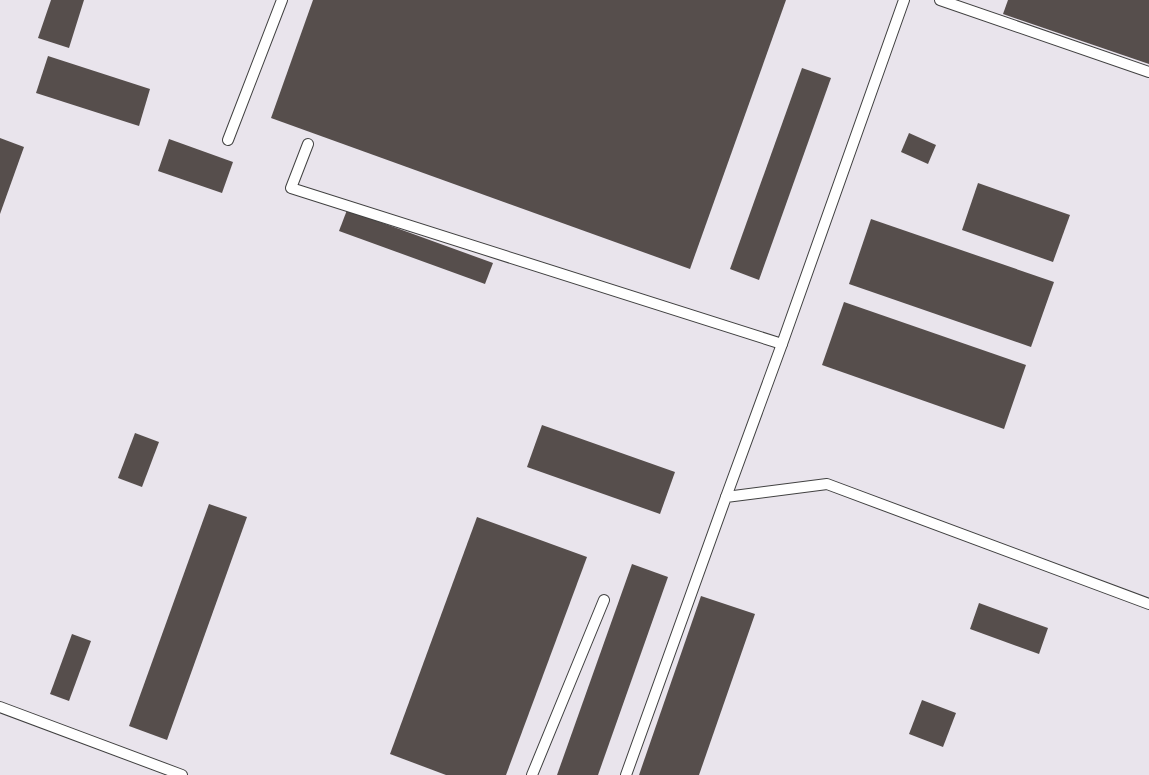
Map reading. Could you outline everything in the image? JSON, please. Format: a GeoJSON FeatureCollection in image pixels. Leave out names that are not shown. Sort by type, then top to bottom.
{"type":"FeatureCollection","features":[{"type":"Feature","properties":{"kind":"lane"},"geometry":{"type":"LineString","coordinates":[[626,775],[782,344],[904,0]]}},
{"type":"Feature","properties":{"kind":"lane"},"geometry":{"type":"LineString","coordinates":[[940,0],[1149,72]]}},
{"type":"Feature","properties":{"kind":"lane"},"geometry":{"type":"LineString","coordinates":[[228,140],[279,1]]}},
{"type":"Feature","properties":{"kind":"lane"},"geometry":{"type":"LineString","coordinates":[[308,144],[291,188],[782,344]]}},
{"type":"Feature","properties":{"kind":"lane"},"geometry":{"type":"LineString","coordinates":[[726,497],[827,484],[1149,604]]}},
{"type":"Feature","properties":{"kind":"lane"},"geometry":{"type":"LineString","coordinates":[[532,775],[604,600]]}},
{"type":"Feature","properties":{"kind":"lane"},"geometry":{"type":"LineString","coordinates":[[0,707],[182,775]]}},
{"type":"Feature","properties":{"kind":"shaded area"},"geometry":{"type":"Polygon","coordinates":[[[0,0],[1149,0],[1149,775],[0,775],[0,0]]]}},
{"type":"Feature","properties":{"kind":"building"},"geometry":{"type":"Polygon","coordinates":[[[51,0],[84,0],[69,48],[38,38],[51,0]]]}},
{"type":"Feature","properties":{"kind":"building"},"geometry":{"type":"Polygon","coordinates":[[[313,0],[786,0],[690,269],[271,118],[313,0]]]}},
{"type":"Feature","properties":{"kind":"building"},"geometry":{"type":"Polygon","coordinates":[[[1008,0],[1149,0],[1149,64],[1003,14],[1008,0]]]}},
{"type":"Feature","properties":{"kind":"building"},"geometry":{"type":"Polygon","coordinates":[[[48,56],[150,89],[139,126],[36,93],[48,56]]]}},
{"type":"Feature","properties":{"kind":"building"},"geometry":{"type":"Polygon","coordinates":[[[802,68],[831,78],[759,280],[730,269],[802,68]]]}},
{"type":"Feature","properties":{"kind":"building"},"geometry":{"type":"Polygon","coordinates":[[[909,133],[936,145],[928,164],[901,152],[909,133]]]}},
{"type":"Feature","properties":{"kind":"building"},"geometry":{"type":"Polygon","coordinates":[[[0,138],[24,147],[0,214],[0,138]]]}},
{"type":"Feature","properties":{"kind":"building"},"geometry":{"type":"Polygon","coordinates":[[[169,139],[233,162],[222,193],[158,171],[169,139]]]}},
{"type":"Feature","properties":{"kind":"building"},"geometry":{"type":"Polygon","coordinates":[[[978,183],[1070,215],[1053,262],[962,230],[978,183]]]}},
{"type":"Feature","properties":{"kind":"building"},"geometry":{"type":"Polygon","coordinates":[[[347,210],[493,263],[485,284],[339,231],[347,210]]]}},
{"type":"Feature","properties":{"kind":"building"},"geometry":{"type":"Polygon","coordinates":[[[871,219],[1054,282],[1031,347],[849,284],[871,219]]]}},
{"type":"Feature","properties":{"kind":"building"},"geometry":{"type":"Polygon","coordinates":[[[844,302],[1026,365],[1004,429],[822,365],[844,302]]]}},
{"type":"Feature","properties":{"kind":"building"},"geometry":{"type":"Polygon","coordinates":[[[542,425],[675,472],[660,514],[527,467],[542,425]]]}},
{"type":"Feature","properties":{"kind":"building"},"geometry":{"type":"Polygon","coordinates":[[[135,433],[159,442],[142,487],[118,478],[135,433]]]}},
{"type":"Feature","properties":{"kind":"building"},"geometry":{"type":"Polygon","coordinates":[[[209,504],[247,517],[167,740],[129,726],[209,504]]]}},
{"type":"Feature","properties":{"kind":"building"},"geometry":{"type":"Polygon","coordinates":[[[477,517],[587,557],[506,775],[446,775],[390,754],[477,517]]]}},
{"type":"Feature","properties":{"kind":"building"},"geometry":{"type":"Polygon","coordinates":[[[632,564],[668,577],[598,775],[557,775],[632,564]]]}},
{"type":"Feature","properties":{"kind":"building"},"geometry":{"type":"Polygon","coordinates":[[[701,596],[755,614],[699,775],[639,775],[701,596]]]}},
{"type":"Feature","properties":{"kind":"building"},"geometry":{"type":"Polygon","coordinates":[[[979,603],[1048,628],[1039,654],[970,629],[979,603]]]}},
{"type":"Feature","properties":{"kind":"building"},"geometry":{"type":"Polygon","coordinates":[[[72,634],[91,641],[69,701],[50,694],[72,634]]]}},
{"type":"Feature","properties":{"kind":"building"},"geometry":{"type":"Polygon","coordinates":[[[922,700],[956,713],[943,747],[909,734],[922,700]]]}}]}
